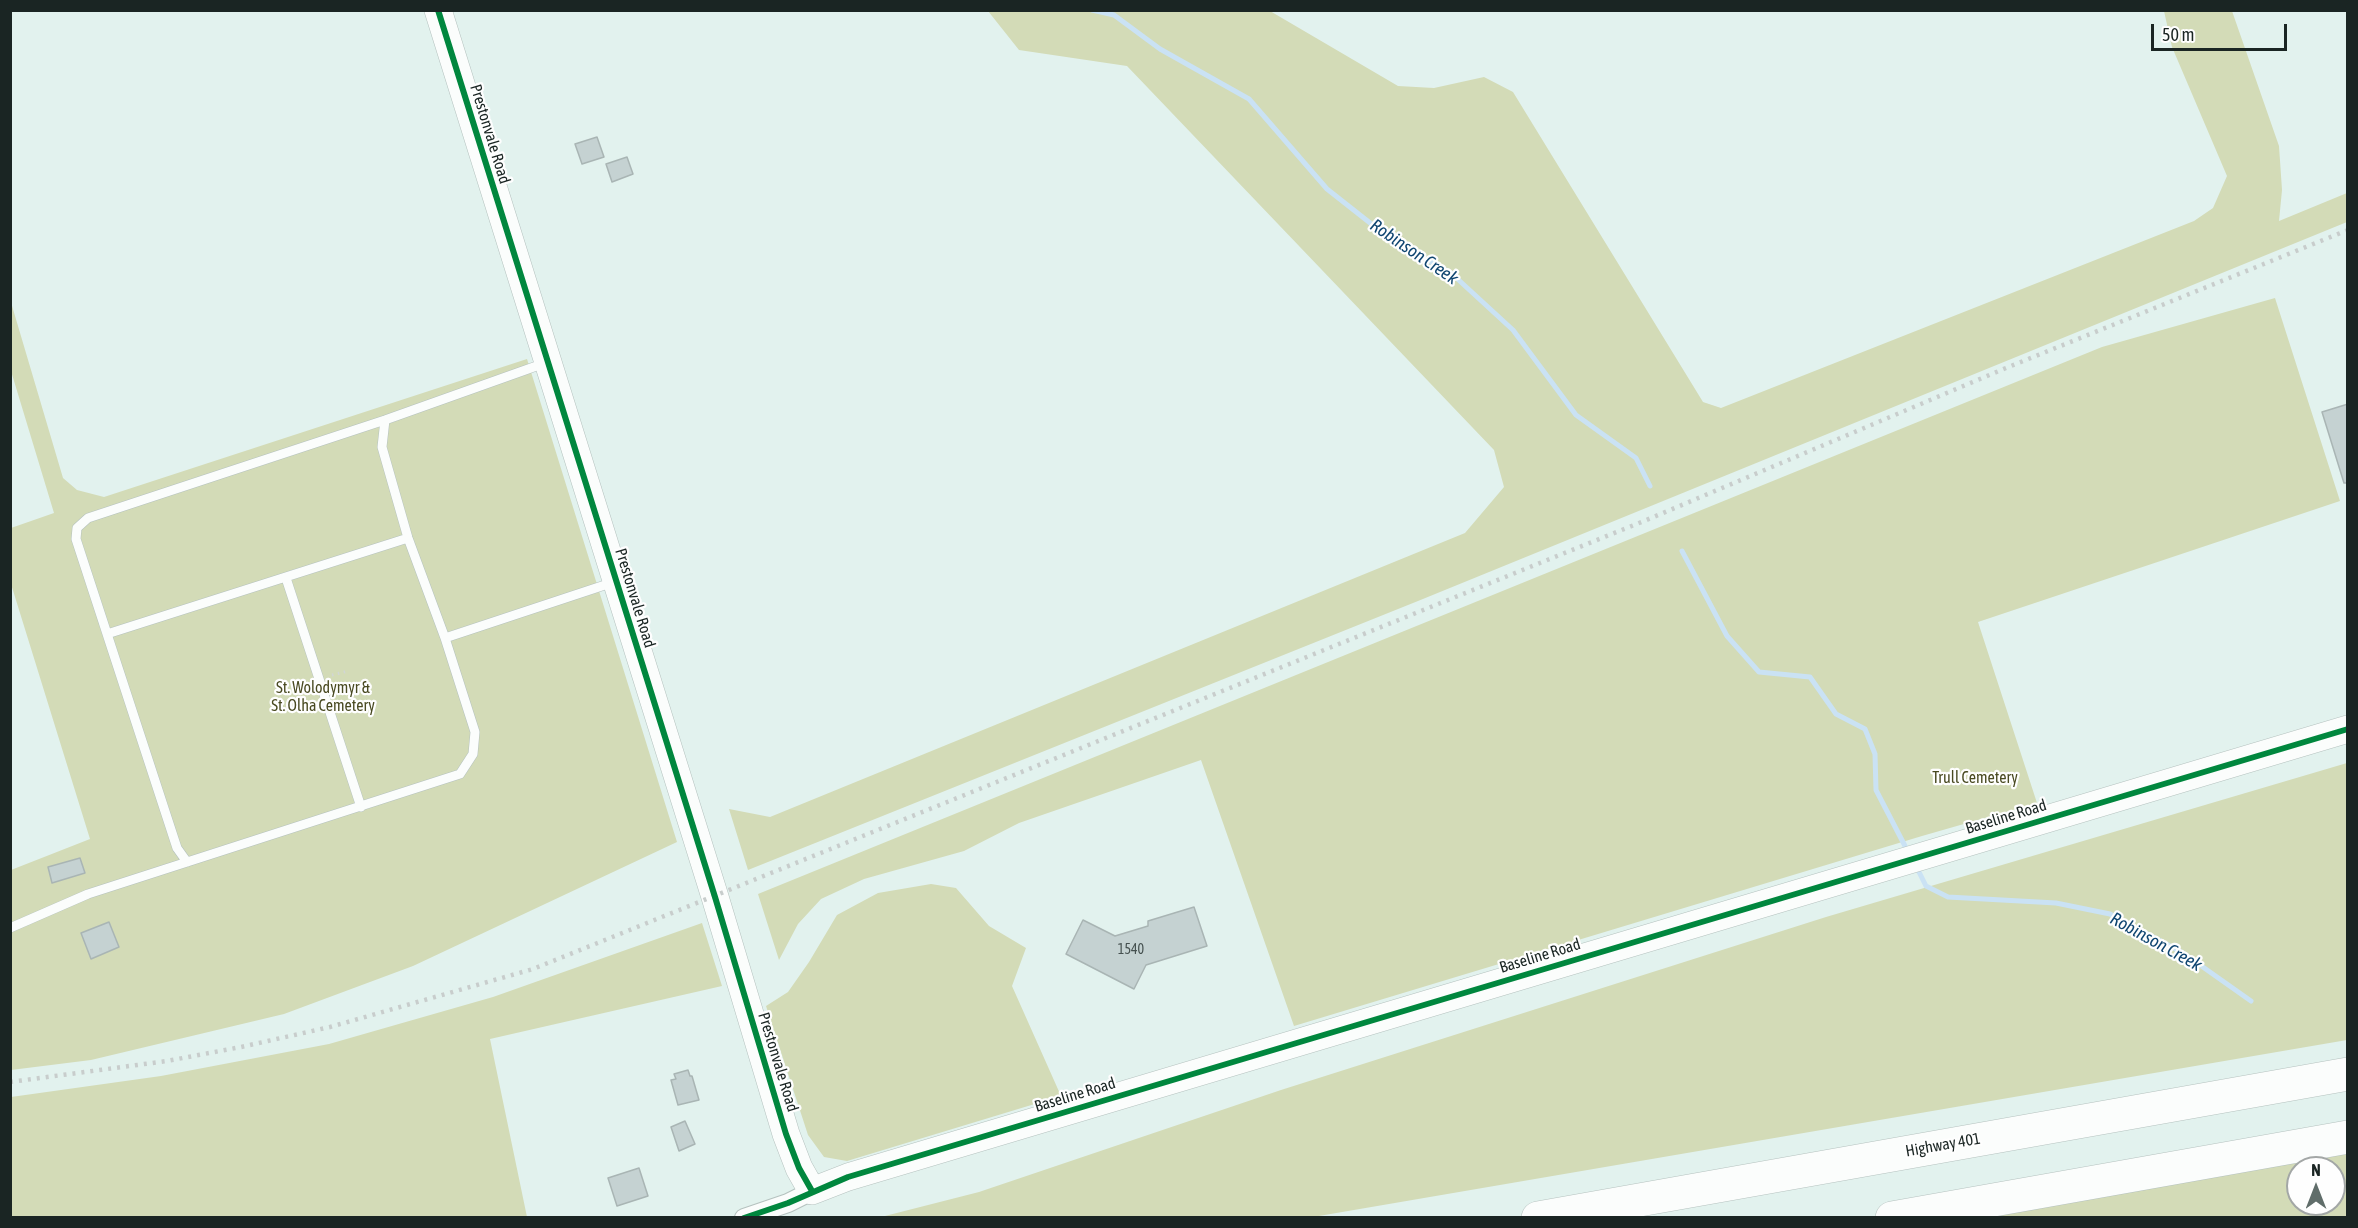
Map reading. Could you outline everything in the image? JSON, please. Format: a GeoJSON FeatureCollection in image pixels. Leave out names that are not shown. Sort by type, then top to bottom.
{"type":"FeatureCollection","features":[{"type":"Feature","properties":{"kind":"highway","name":"Highway 401"},"geometry":{"type":"LineString","coordinates":[[1538,1218],[2348,1074]]}},
{"type":"Feature","properties":{"kind":"highway"},"geometry":{"type":"LineString","coordinates":[[1892,1218],[2348,1137]]}},
{"type":"Feature","properties":{"kind":"street","name":"Prestonvale Road"},"geometry":{"type":"LineString","coordinates":[[438,10],[715,897],[786,1134],[799,1168],[812,1191]]}},
{"type":"Feature","properties":{"kind":"street","name":"Baseline Road"},"geometry":{"type":"LineString","coordinates":[[744,1218],[859,1174],[2348,729]]}},
{"type":"Feature","properties":{"kind":"lane"},"geometry":{"type":"LineString","coordinates":[[187,862],[177,848],[76,539],[77,528],[88,518],[385,420],[548,363]]}},
{"type":"Feature","properties":{"kind":"lane"},"geometry":{"type":"LineString","coordinates":[[10,928],[88,894],[460,774],[473,754],[475,732],[445,638],[408,538],[382,447],[385,420]]}},
{"type":"Feature","properties":{"kind":"lane"},"geometry":{"type":"LineString","coordinates":[[107,634],[408,538]]}},
{"type":"Feature","properties":{"kind":"lane"},"geometry":{"type":"LineString","coordinates":[[286,578],[361,807]]}},
{"type":"Feature","properties":{"kind":"lane"},"geometry":{"type":"LineString","coordinates":[[445,638],[616,581]]}},
{"type":"Feature","properties":{"kind":"green space"},"geometry":{"type":"Polygon","coordinates":[[[988,11],[1270,11],[1398,86],[1434,88],[1484,77],[1513,92],[1703,402],[1721,408],[2194,221],[2213,208],[2227,176],[2172,47],[2164,11],[2232,11],[2279,146],[2282,190],[2279,221],[2347,193],[2347,222],[1418,601],[748,870],[729,809],[770,817],[1465,533],[1504,487],[1494,450],[1127,66],[1019,50],[988,11]]]}},
{"type":"Feature","properties":{"kind":"green space","name":"Trull Cemetery"},"geometry":{"type":"Polygon","coordinates":[[[2275,298],[2340,501],[1978,622],[2037,803],[1294,1026],[1201,760],[1019,823],[964,851],[864,879],[821,899],[798,924],[779,960],[758,894],[2102,347],[2275,298]]]}},
{"type":"Feature","properties":{"kind":"green space","name":"St. Wolodymyr & St. Olha Cemetery"},"geometry":{"type":"Polygon","coordinates":[[[10,299],[63,478],[77,490],[104,497],[527,359],[677,842],[413,966],[284,1014],[91,1060],[11,1070],[11,870],[90,839],[11,584],[11,528],[54,513],[11,371],[10,299]]]}},
{"type":"Feature","properties":{"kind":"green space"},"geometry":{"type":"Polygon","coordinates":[[[2347,763],[2347,1040],[1313,1217],[881,1217],[979,1192],[1281,1090],[1826,917],[2347,763]]]}},
{"type":"Feature","properties":{"kind":"green space"},"geometry":{"type":"Polygon","coordinates":[[[931,884],[956,888],[989,926],[1026,948],[1012,986],[1061,1096],[847,1161],[824,1157],[808,1135],[766,1006],[788,992],[837,915],[878,893],[931,884]]]}},
{"type":"Feature","properties":{"kind":"green space"},"geometry":{"type":"Polygon","coordinates":[[[702,923],[722,986],[490,1039],[527,1217],[11,1217],[11,1097],[161,1076],[329,1044],[493,997],[702,923]]]}},
{"type":"Feature","properties":{"kind":"green space"},"geometry":{"type":"Polygon","coordinates":[[[2347,1152],[2347,1217],[1975,1218],[2286,1163],[2286,1216],[2346,1216],[2346,1156],[2324,1156],[2347,1152]]]}},
{"type":"Feature","properties":{"kind":"building"},"geometry":{"type":"Polygon","coordinates":[[[597,137],[604,157],[582,164],[575,144],[597,137]]]}},
{"type":"Feature","properties":{"kind":"building"},"geometry":{"type":"Polygon","coordinates":[[[627,157],[633,174],[612,182],[606,164],[627,157]]]}},
{"type":"Feature","properties":{"kind":"building"},"geometry":{"type":"Polygon","coordinates":[[[2348,404],[2348,483],[2344,483],[2322,412],[2348,404]]]}},
{"type":"Feature","properties":{"kind":"building"},"geometry":{"type":"Polygon","coordinates":[[[80,858],[85,873],[52,883],[48,867],[80,858]]]}},
{"type":"Feature","properties":{"kind":"building"},"geometry":{"type":"Polygon","coordinates":[[[1194,907],[1207,946],[1146,965],[1134,989],[1066,954],[1083,920],[1115,936],[1148,926],[1148,921],[1194,907]]]}},
{"type":"Feature","properties":{"kind":"building"},"geometry":{"type":"Polygon","coordinates":[[[109,922],[119,947],[91,959],[81,933],[109,922]]]}},
{"type":"Feature","properties":{"kind":"building"},"geometry":{"type":"Polygon","coordinates":[[[688,1070],[699,1100],[678,1105],[671,1080],[676,1079],[674,1074],[688,1070]]]}},
{"type":"Feature","properties":{"kind":"building"},"geometry":{"type":"Polygon","coordinates":[[[685,1121],[695,1144],[679,1151],[671,1127],[685,1121]]]}},
{"type":"Feature","properties":{"kind":"building"},"geometry":{"type":"Polygon","coordinates":[[[639,1168],[648,1196],[617,1206],[608,1178],[639,1168]]]}},
{"type":"Feature","properties":{"kind":"waterway","name":"Robinson Creek"},"geometry":{"type":"LineString","coordinates":[[1092,10],[1114,15],[1160,49],[1249,99],[1327,189],[1393,241],[1451,273],[1513,330],[1576,415],[1636,458],[1650,486]]}},
{"type":"Feature","properties":{"kind":"waterway","name":"Robinson Creek"},"geometry":{"type":"LineString","coordinates":[[1682,551],[1727,636],[1759,672],[1810,677],[1836,714],[1865,729],[1875,754],[1876,790],[1905,846]]}},
{"type":"Feature","properties":{"kind":"waterway","name":"Robinson Creek"},"geometry":{"type":"LineString","coordinates":[[1919,872],[1926,886],[1948,897],[2056,903],[2110,914],[2183,953],[2251,1001]]}},
{"type":"Feature","properties":{"kind":"railway"},"geometry":{"type":"LineString","coordinates":[[10,1082],[167,1061],[241,1047],[330,1027],[533,969],[1644,521],[2006,368],[2348,230]]}},
{"type":"Feature","properties":{"kind":"cycle path"},"geometry":{"type":"LineString","coordinates":[[438,10],[715,897],[786,1134],[799,1168],[812,1191]]}},
{"type":"Feature","properties":{"kind":"cycle path"},"geometry":{"type":"LineString","coordinates":[[744,1218],[788,1203],[848,1177],[2348,729]]}}]}
